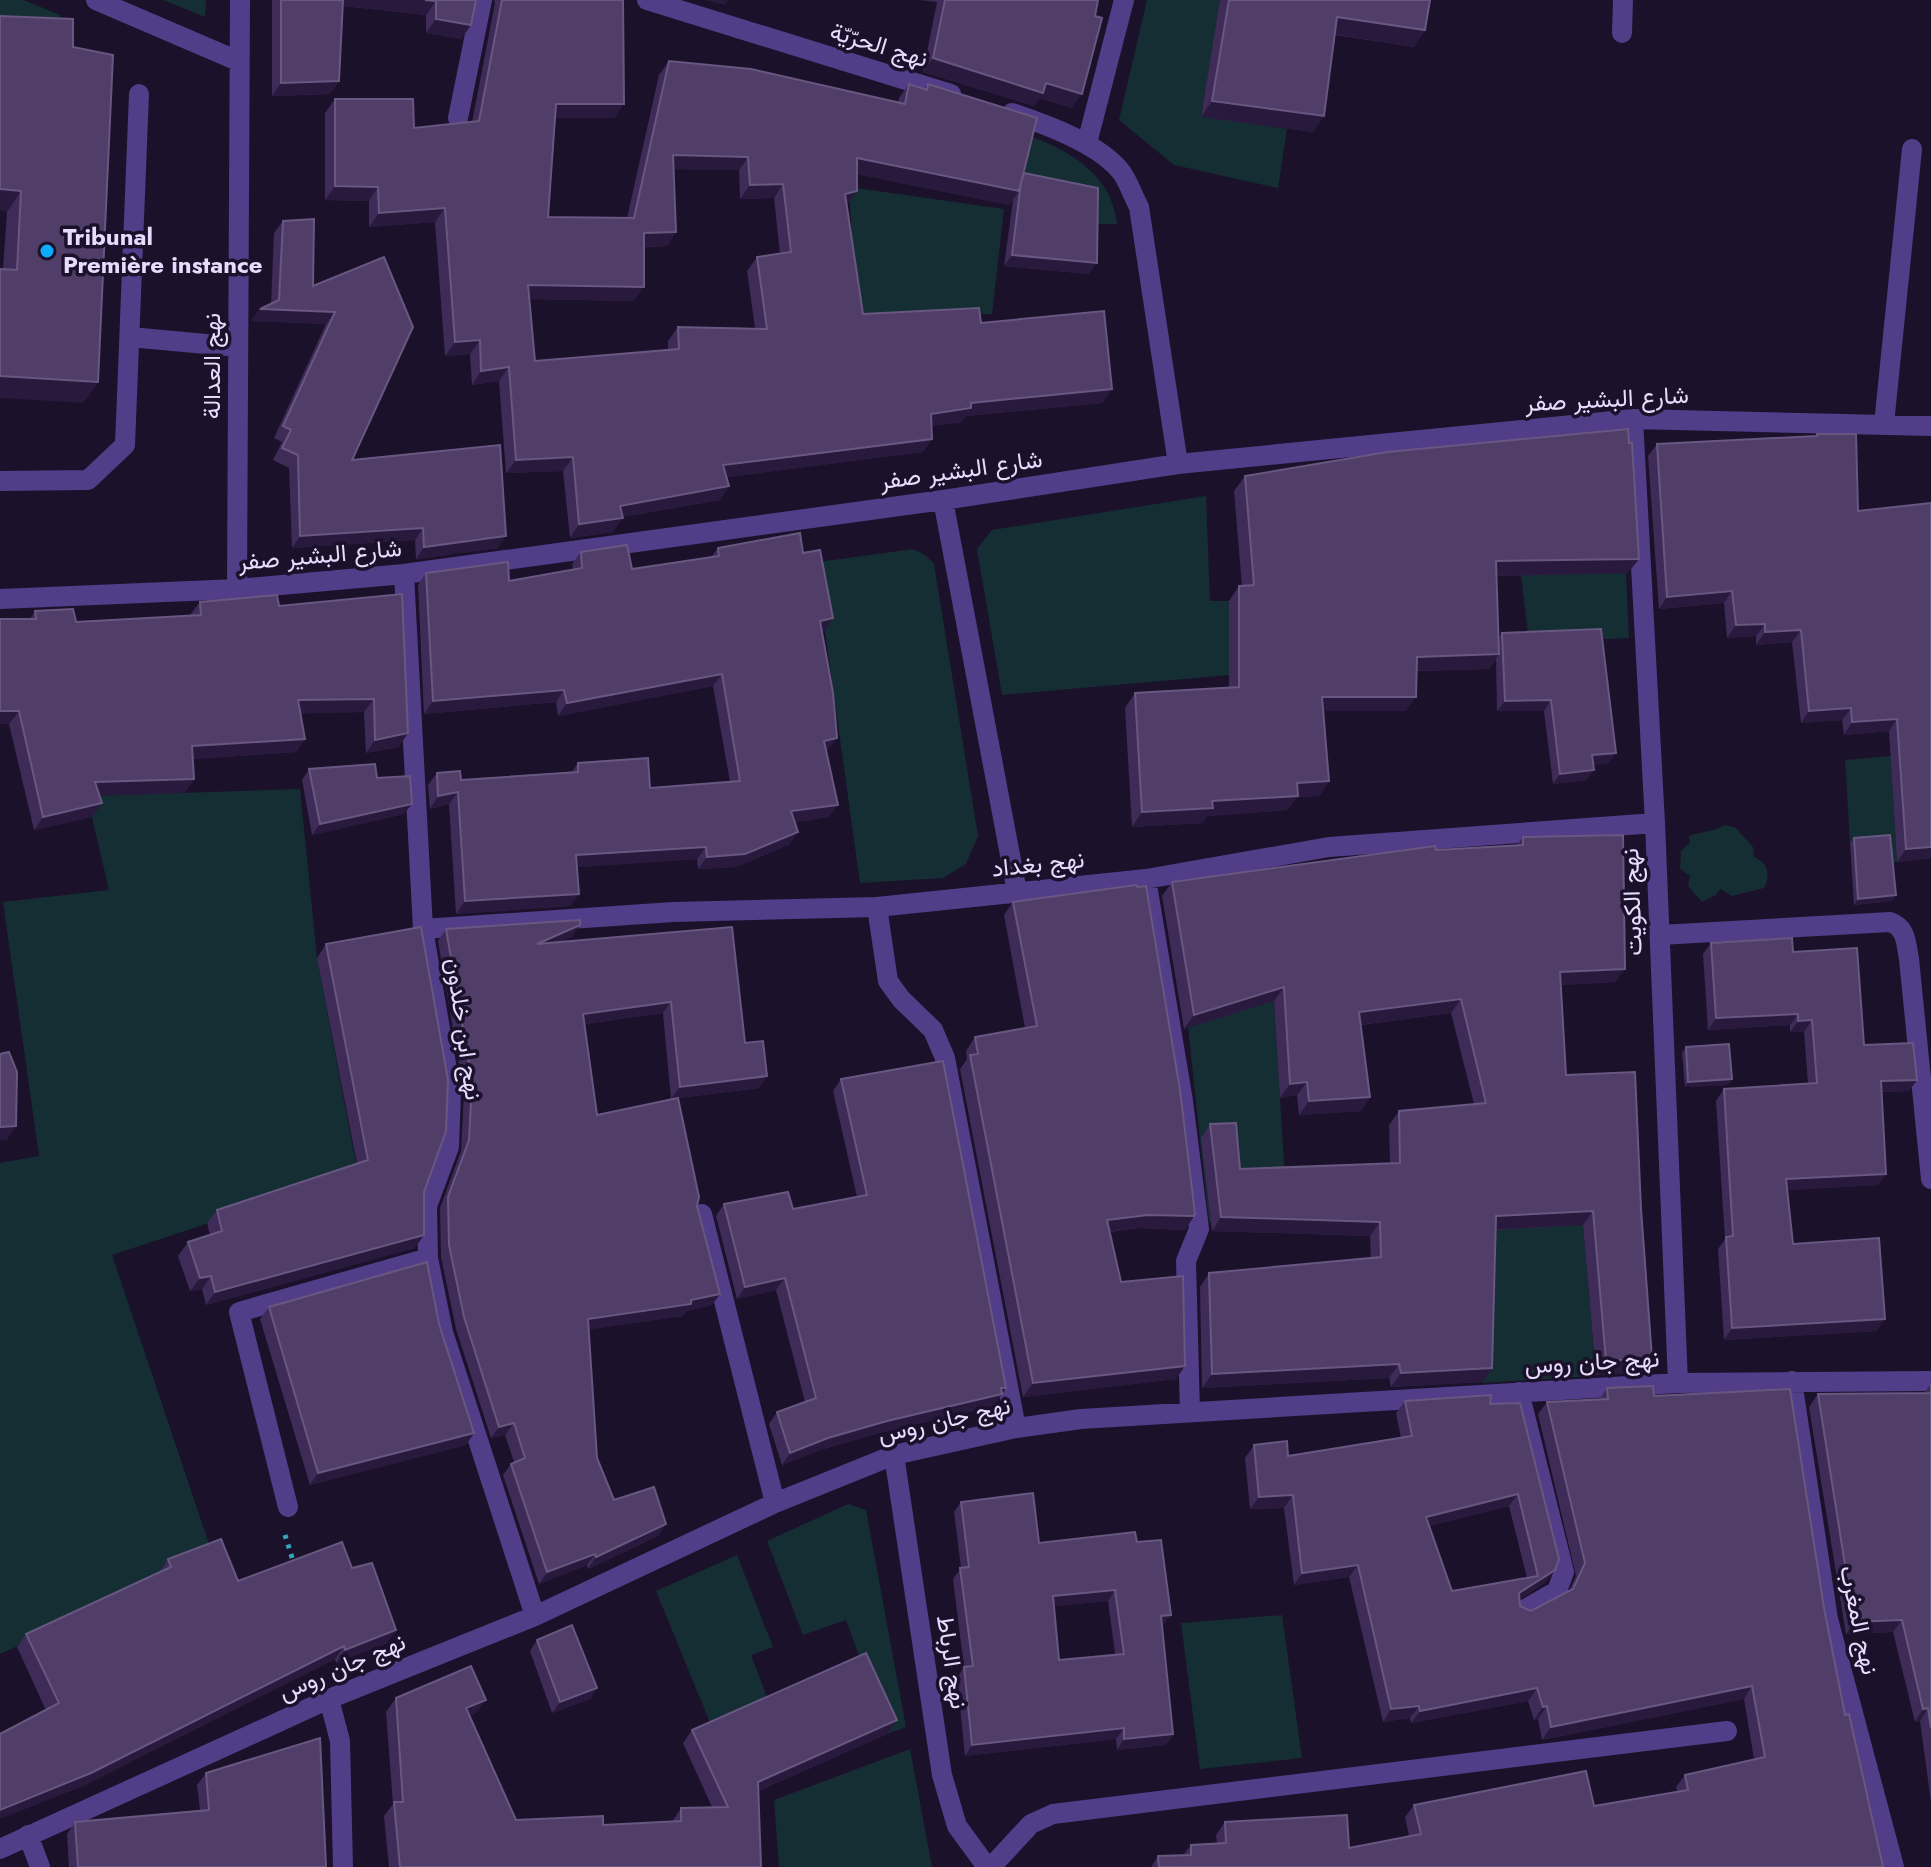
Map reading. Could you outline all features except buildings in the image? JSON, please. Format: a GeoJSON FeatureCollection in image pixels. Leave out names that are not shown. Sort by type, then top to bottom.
{"type":"FeatureCollection","features":[{"type":"Feature","properties":{"kind":"street"},"geometry":{"type":"LineString","coordinates":[[96,0],[238,61]]}},
{"type":"Feature","properties":{"kind":"street","name":"نهج العدالة"},"geometry":{"type":"LineString","coordinates":[[237,589],[240,0]]}},
{"type":"Feature","properties":{"kind":"street"},"geometry":{"type":"LineString","coordinates":[[458,118],[482,0]]}},
{"type":"Feature","properties":{"kind":"street","name":"نهج الحرّيّة"},"geometry":{"type":"LineString","coordinates":[[647,0],[1037,121],[1087,143],[1121,172],[1139,207],[1178,464]]}},
{"type":"Feature","properties":{"kind":"street"},"geometry":{"type":"LineString","coordinates":[[1087,143],[1124,0]]}},
{"type":"Feature","properties":{"kind":"street"},"geometry":{"type":"LineString","coordinates":[[1622,33],[1623,0]]}},
{"type":"Feature","properties":{"kind":"street"},"geometry":{"type":"LineString","coordinates":[[0,481],[88,480],[125,445],[139,94]]}},
{"type":"Feature","properties":{"kind":"street"},"geometry":{"type":"LineString","coordinates":[[1884,424],[1912,149]]}},
{"type":"Feature","properties":{"kind":"street"},"geometry":{"type":"LineString","coordinates":[[130,337],[238,347]]}},
{"type":"Feature","properties":{"kind":"street","name":"شارع البشير صفر"},"geometry":{"type":"LineString","coordinates":[[0,599],[237,589],[404,574],[943,500],[1178,464],[1633,419],[1931,426]]}},
{"type":"Feature","properties":{"kind":"street","name":"نهج الكويت"},"geometry":{"type":"LineString","coordinates":[[1633,419],[1655,823],[1678,1383]]}},
{"type":"Feature","properties":{"kind":"street"},"geometry":{"type":"LineString","coordinates":[[943,500],[1017,892]]}},
{"type":"Feature","properties":{"kind":"street","name":"نهج ابن خلدون"},"geometry":{"type":"LineString","coordinates":[[404,574],[423,929],[451,1093],[449,1147],[427,1206],[428,1258],[443,1332],[535,1616]]}},
{"type":"Feature","properties":{"kind":"street","name":"نهج بغداد"},"geometry":{"type":"LineString","coordinates":[[423,929],[673,912],[877,907],[1146,879],[1329,847],[1655,823]]}},
{"type":"Feature","properties":{"kind":"street"},"geometry":{"type":"LineString","coordinates":[[1146,879],[1183,1101],[1199,1229],[1186,1261],[1190,1413]]}},
{"type":"Feature","properties":{"kind":"street"},"geometry":{"type":"LineString","coordinates":[[877,907],[888,981],[901,999],[933,1030],[945,1058],[1016,1428]]}},
{"type":"Feature","properties":{"kind":"street"},"geometry":{"type":"LineString","coordinates":[[1660,935],[1890,922],[1899,926],[1909,959],[1931,1179]]}},
{"type":"Feature","properties":{"kind":"street"},"geometry":{"type":"LineString","coordinates":[[702,1214],[775,1503]]}},
{"type":"Feature","properties":{"kind":"street"},"geometry":{"type":"LineString","coordinates":[[288,1507],[239,1312],[428,1258]]}},
{"type":"Feature","properties":{"kind":"street","name":"نهج المغرب"},"geometry":{"type":"LineString","coordinates":[[1792,1381],[1828,1619],[1894,1867]]}},
{"type":"Feature","properties":{"kind":"street","name":"نهج جان روس"},"geometry":{"type":"LineString","coordinates":[[0,1849],[329,1699],[535,1616],[775,1503],[894,1455],[1016,1428],[1081,1419],[1678,1383],[1931,1381]]}},
{"type":"Feature","properties":{"kind":"street"},"geometry":{"type":"LineString","coordinates":[[1519,1392],[1564,1572],[1557,1591],[1522,1611]]}},
{"type":"Feature","properties":{"kind":"street","name":"نهج الرباط"},"geometry":{"type":"LineString","coordinates":[[894,1455],[942,1775],[957,1826],[989,1867]]}},
{"type":"Feature","properties":{"kind":"street"},"geometry":{"type":"LineString","coordinates":[[329,1699],[340,1741],[343,1867]]}},
{"type":"Feature","properties":{"kind":"street"},"geometry":{"type":"LineString","coordinates":[[989,1867],[1031,1824],[1053,1814],[1727,1731]]}},
{"type":"Feature","properties":{"kind":"street"},"geometry":{"type":"LineString","coordinates":[[28,1835],[40,1867]]}},
{"type":"Feature","properties":{"kind":"path"},"geometry":{"type":"LineString","coordinates":[[288,1507],[284,1531],[298,1577]]}},
{"type":"Feature","properties":{"kind":"green space"},"geometry":{"type":"Polygon","coordinates":[[[0,0],[24,0],[60,15],[58,40],[0,37],[0,0]]]}},
{"type":"Feature","properties":{"kind":"green space"},"geometry":{"type":"Polygon","coordinates":[[[163,0],[206,0],[205,17],[163,0]]]}},
{"type":"Feature","properties":{"kind":"green space"},"geometry":{"type":"Polygon","coordinates":[[[1147,0],[1221,0],[1201,116],[1287,129],[1278,188],[1174,165],[1119,120],[1147,0]]]}},
{"type":"Feature","properties":{"kind":"green space"},"geometry":{"type":"Polygon","coordinates":[[[1027,135],[1058,148],[1086,166],[1107,191],[1117,224],[1089,224],[1015,183],[1027,135]]]}},
{"type":"Feature","properties":{"kind":"green space"},"geometry":{"type":"Polygon","coordinates":[[[849,187],[1004,209],[992,314],[857,320],[849,187]]]}},
{"type":"Feature","properties":{"kind":"green space"},"geometry":{"type":"Polygon","coordinates":[[[1206,496],[1210,601],[1229,601],[1229,675],[1002,695],[977,549],[992,530],[1206,496]]]}},
{"type":"Feature","properties":{"kind":"green space"},"geometry":{"type":"Polygon","coordinates":[[[913,549],[934,564],[978,836],[966,864],[943,878],[860,883],[825,631],[811,563],[913,549]]]}},
{"type":"Feature","properties":{"kind":"green space"},"geometry":{"type":"Polygon","coordinates":[[[1626,573],[1629,638],[1529,642],[1521,575],[1626,573]]]}},
{"type":"Feature","properties":{"kind":"green space"},"geometry":{"type":"Polygon","coordinates":[[[1891,756],[1897,862],[1876,862],[1874,841],[1850,843],[1845,760],[1891,756]]]}},
{"type":"Feature","properties":{"kind":"green space"},"geometry":{"type":"Polygon","coordinates":[[[300,789],[317,958],[358,1174],[112,1255],[212,1553],[159,1572],[108,1605],[0,1654],[0,1163],[39,1156],[3,902],[109,890],[87,796],[300,789]]]}},
{"type":"Feature","properties":{"kind":"green space"},"geometry":{"type":"Polygon","coordinates":[[[1725,825],[1736,828],[1753,847],[1754,857],[1767,870],[1766,883],[1764,888],[1732,896],[1720,889],[1716,895],[1702,902],[1688,886],[1690,876],[1680,869],[1681,851],[1690,843],[1689,836],[1725,825]]]}},
{"type":"Feature","properties":{"kind":"green space"},"geometry":{"type":"Polygon","coordinates":[[[1274,1001],[1288,1227],[1238,1222],[1209,1223],[1188,1027],[1274,1001]]]}},
{"type":"Feature","properties":{"kind":"green space"},"geometry":{"type":"Polygon","coordinates":[[[1583,1225],[1596,1376],[1483,1383],[1483,1230],[1583,1225]]]}},
{"type":"Feature","properties":{"kind":"green space"},"geometry":{"type":"Polygon","coordinates":[[[848,1504],[866,1510],[906,1727],[887,1734],[846,1620],[803,1635],[767,1541],[848,1504]]]}},
{"type":"Feature","properties":{"kind":"green space"},"geometry":{"type":"Polygon","coordinates":[[[737,1555],[773,1647],[751,1655],[770,1705],[713,1730],[656,1591],[737,1555]]]}},
{"type":"Feature","properties":{"kind":"green space"},"geometry":{"type":"Polygon","coordinates":[[[1282,1615],[1302,1758],[1200,1769],[1181,1623],[1282,1615]]]}},
{"type":"Feature","properties":{"kind":"green space"},"geometry":{"type":"Polygon","coordinates":[[[910,1749],[932,1867],[779,1867],[774,1800],[910,1749]]]}},
{"type":"Feature","properties":{"kind":"place","name":"Tribunal Première instance"},"geometry":{"type":"Point","coordinates":[47,251]}}]}
